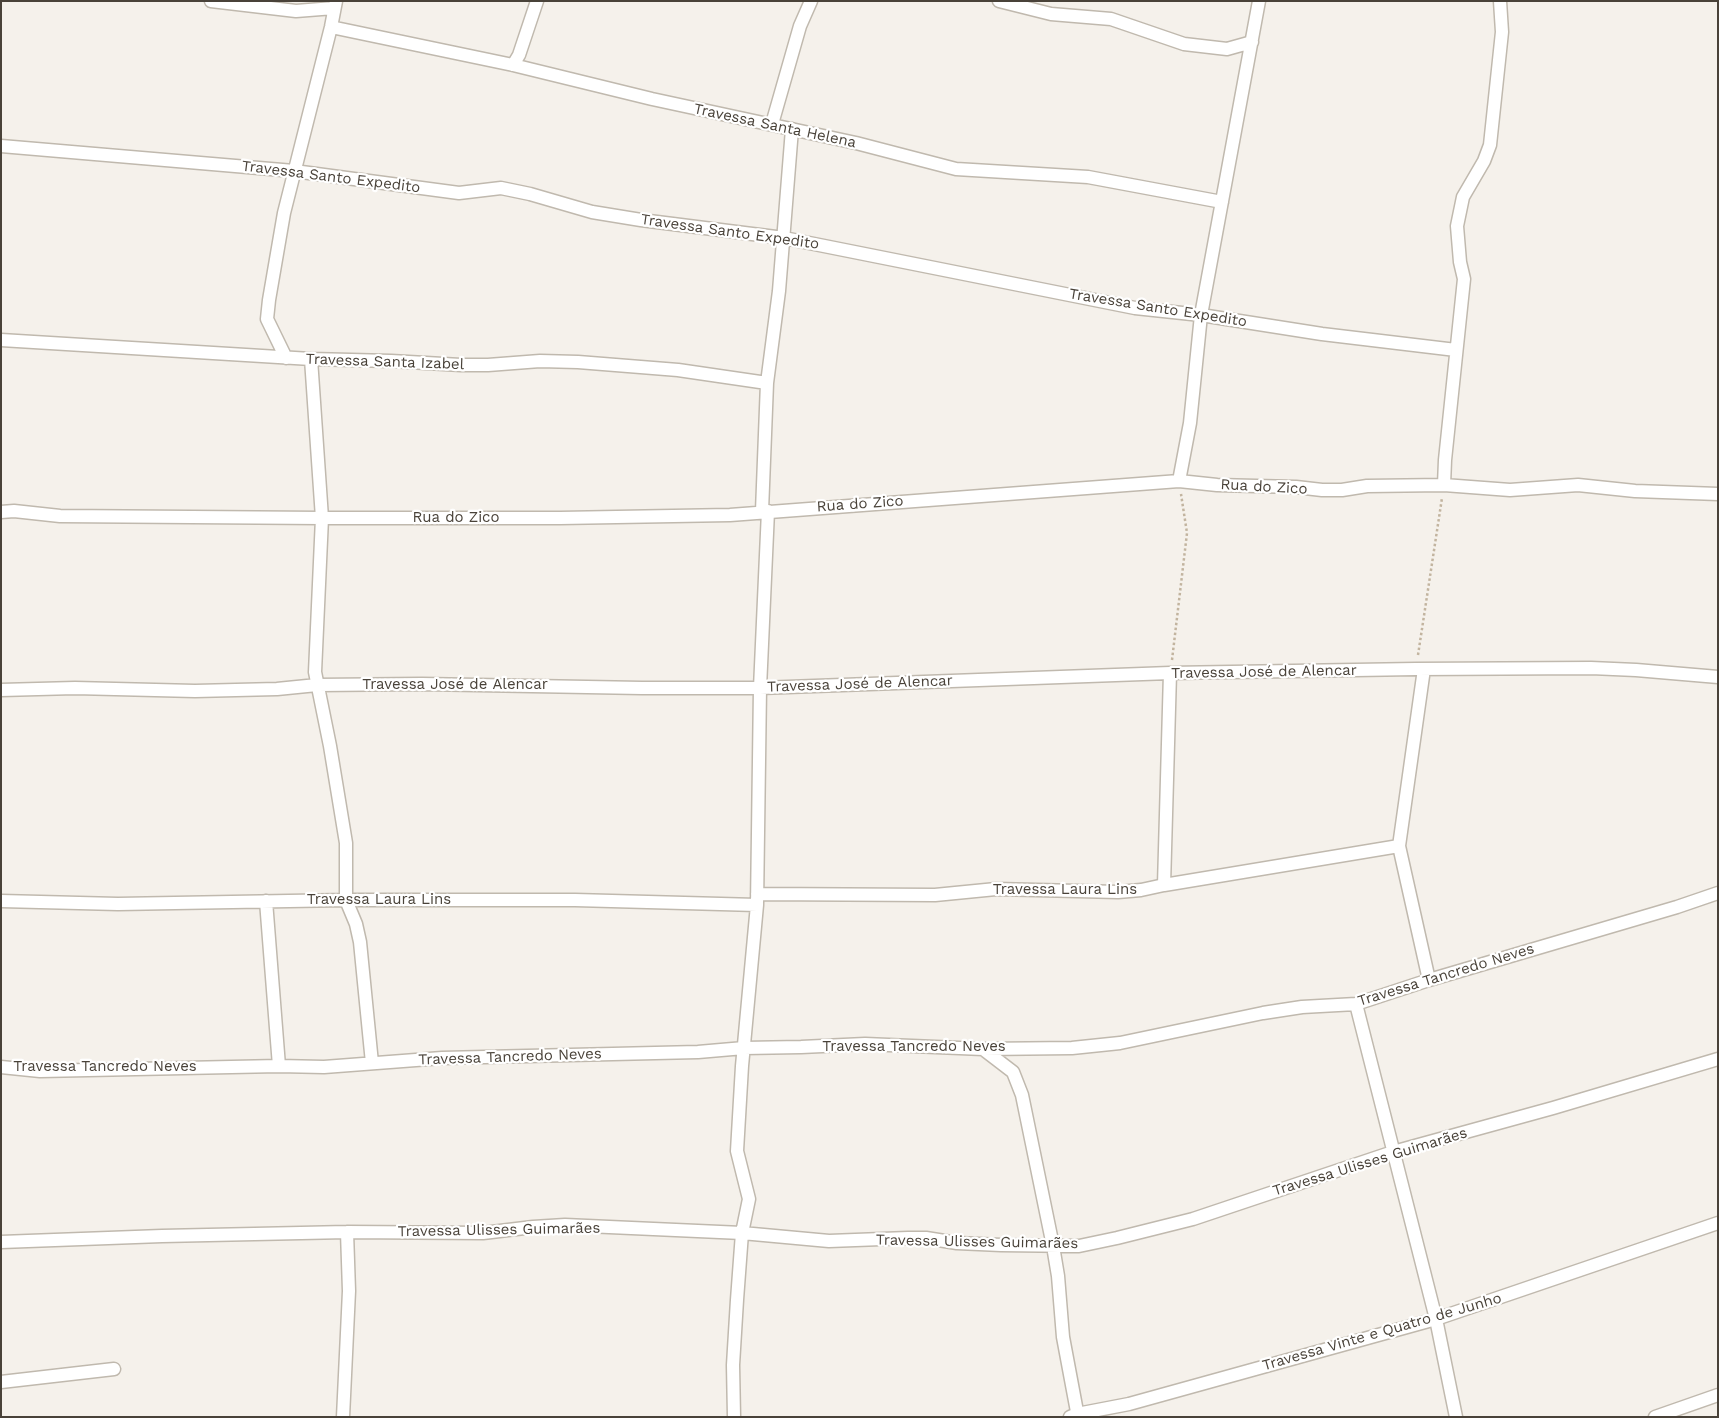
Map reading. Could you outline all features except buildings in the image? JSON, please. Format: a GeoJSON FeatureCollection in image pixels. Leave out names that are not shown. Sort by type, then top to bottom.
{"type":"FeatureCollection","features":[{"type":"Feature","properties":{"kind":"street"},"geometry":{"type":"LineString","coordinates":[[211,1],[296,11],[335,4],[331,27],[294,171],[276,257],[267,319],[286,358]]}},
{"type":"Feature","properties":{"kind":"street"},"geometry":{"type":"LineString","coordinates":[[513,65],[519,55],[537,1]]}},
{"type":"Feature","properties":{"kind":"street"},"geometry":{"type":"LineString","coordinates":[[772,124],[800,26],[811,1]]}},
{"type":"Feature","properties":{"kind":"street"},"geometry":{"type":"LineString","coordinates":[[999,1],[1051,14],[1111,19],[1184,44],[1228,49],[1252,42]]}},
{"type":"Feature","properties":{"kind":"street"},"geometry":{"type":"LineString","coordinates":[[1179,480],[1190,423],[1201,315],[1259,1]]}},
{"type":"Feature","properties":{"kind":"street"},"geometry":{"type":"LineString","coordinates":[[1444,485],[1444,460],[1464,279],[1460,262],[1457,226],[1463,197],[1484,161],[1490,145],[1502,32],[1500,1]]}},
{"type":"Feature","properties":{"kind":"street","name":"Travessa Santa Helena"},"geometry":{"type":"LineString","coordinates":[[331,27],[513,65],[652,99],[772,124],[956,169],[1088,177],[1222,202]]}},
{"type":"Feature","properties":{"kind":"street"},"geometry":{"type":"LineString","coordinates":[[734,1417],[734,1345],[742,1233],[749,1199],[738,1151],[744,1048],[757,899],[767,382],[779,292],[792,129]]}},
{"type":"Feature","properties":{"kind":"street","name":"Travessa Santo Expedito"},"geometry":{"type":"LineString","coordinates":[[1,146],[294,171],[459,193],[500,188],[530,194],[592,212],[784,238],[1135,308],[1201,315],[1322,334],[1456,350]]}},
{"type":"Feature","properties":{"kind":"street","name":"Travessa Santa Izabel"},"geometry":{"type":"LineString","coordinates":[[1,340],[286,358],[391,360],[462,365],[540,361],[578,362],[678,370],[767,382]]}},
{"type":"Feature","properties":{"kind":"street"},"geometry":{"type":"LineString","coordinates":[[311,359],[322,518],[315,662],[317,685],[330,746],[346,843],[346,900],[356,924],[360,942],[372,1063]]}},
{"type":"Feature","properties":{"kind":"street","name":"Rua do Zico"},"geometry":{"type":"LineString","coordinates":[[1,512],[60,516],[322,518],[570,518],[730,515],[1179,480],[1217,485],[1322,490],[1342,490],[1367,486],[1444,485],[1510,490],[1578,485],[1635,491],[1718,494]]}},
{"type":"Feature","properties":{"kind":"street","name":"Travessa José de Alencar"},"geometry":{"type":"LineString","coordinates":[[1,690],[75,688],[233,691],[317,685],[422,684],[760,688],[1170,673],[1420,669],[1591,668],[1718,677]]}},
{"type":"Feature","properties":{"kind":"street"},"geometry":{"type":"LineString","coordinates":[[1420,669],[1399,846],[1429,980]]}},
{"type":"Feature","properties":{"kind":"street"},"geometry":{"type":"LineString","coordinates":[[1164,885],[1170,673]]}},
{"type":"Feature","properties":{"kind":"street","name":"Travessa Laura Lins"},"geometry":{"type":"LineString","coordinates":[[1,901],[118,904],[346,900],[757,899],[935,895],[996,889],[1118,892],[1141,890],[1399,846]]}},
{"type":"Feature","properties":{"kind":"street","name":"Travessa Tancredo Neves"},"geometry":{"type":"LineString","coordinates":[[1,1067],[40,1071],[279,1066],[330,1067],[442,1058],[698,1052],[744,1048],[865,1044],[983,1049],[1072,1048],[1120,1043],[1263,1013],[1302,1007],[1356,1004],[1429,980],[1677,907],[1718,893]]}},
{"type":"Feature","properties":{"kind":"street"},"geometry":{"type":"LineString","coordinates":[[266,901],[279,1066]]}},
{"type":"Feature","properties":{"kind":"street"},"geometry":{"type":"LineString","coordinates":[[1356,1004],[1436,1319],[1456,1417]]}},
{"type":"Feature","properties":{"kind":"street"},"geometry":{"type":"LineString","coordinates":[[983,1049],[1010,1068],[1022,1095],[1053,1246],[1059,1286],[1063,1337],[1075,1416]]}},
{"type":"Feature","properties":{"kind":"street","name":"Travessa Ulisses Guimarães"},"geometry":{"type":"LineString","coordinates":[[1,1242],[347,1232],[483,1233],[533,1227],[565,1226],[742,1233],[829,1241],[926,1238],[957,1243],[1079,1246],[1193,1219],[1393,1152],[1553,1108],[1718,1059]]}},
{"type":"Feature","properties":{"kind":"street","name":"Travessa Vinte e Quatro de Junho"},"geometry":{"type":"LineString","coordinates":[[1075,1416],[1129,1404],[1436,1319],[1718,1223]]}},
{"type":"Feature","properties":{"kind":"street"},"geometry":{"type":"LineString","coordinates":[[343,1417],[349,1291],[347,1232]]}},
{"type":"Feature","properties":{"kind":"street"},"geometry":{"type":"LineString","coordinates":[[1,1382],[114,1369]]}},
{"type":"Feature","properties":{"kind":"street"},"geometry":{"type":"LineString","coordinates":[[1655,1417],[1718,1395]]}},
{"type":"Feature","properties":{"kind":"path"},"geometry":{"type":"LineString","coordinates":[[1170,673],[1188,532],[1179,480]]}},
{"type":"Feature","properties":{"kind":"path"},"geometry":{"type":"LineString","coordinates":[[1420,669],[1444,485]]}}]}
